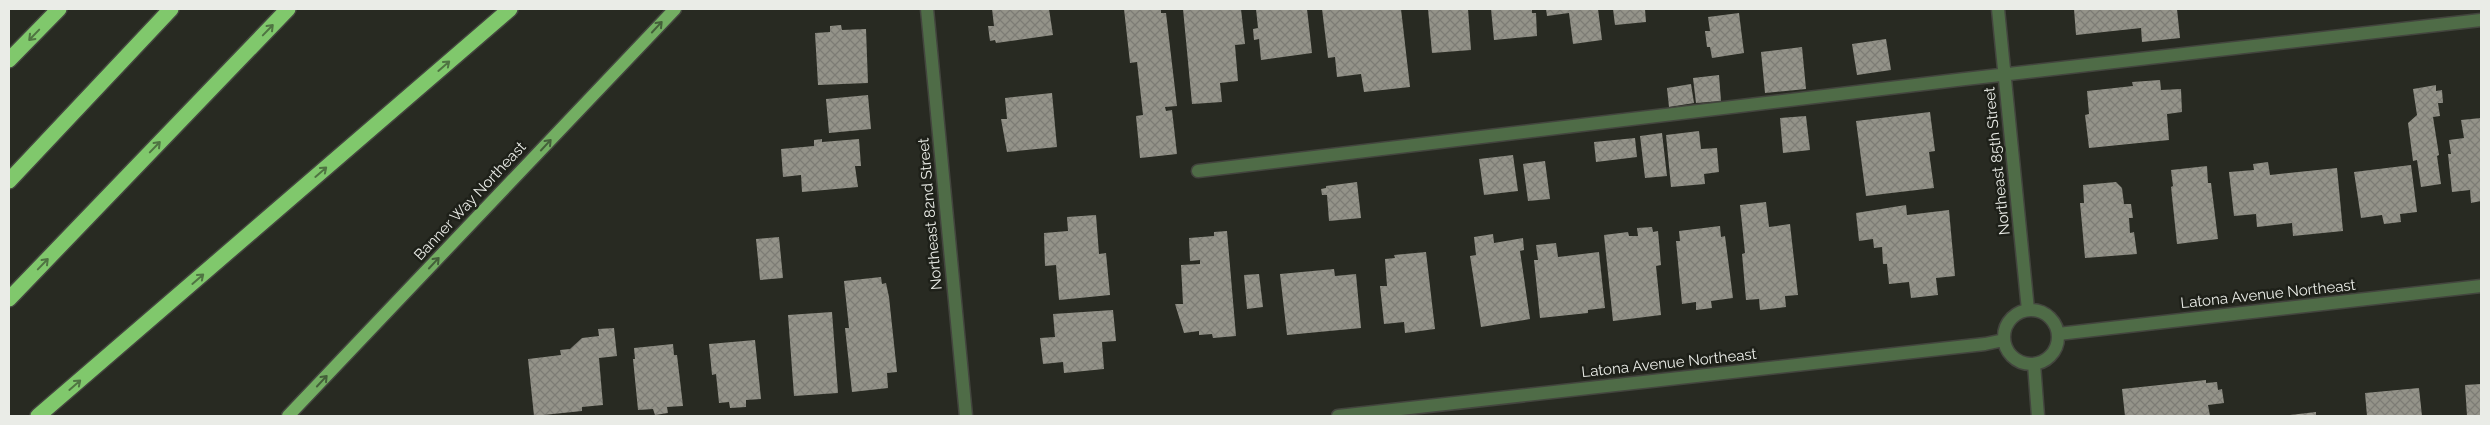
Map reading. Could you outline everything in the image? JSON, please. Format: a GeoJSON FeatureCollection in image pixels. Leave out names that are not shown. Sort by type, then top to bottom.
{"type":"FeatureCollection","features":[{"type":"Feature","properties":{"kind":"highway"},"geometry":{"type":"LineString","coordinates":[[9,60],[58,9]]}},
{"type":"Feature","properties":{"kind":"highway"},"geometry":{"type":"LineString","coordinates":[[9,181],[171,9]]}},
{"type":"Feature","properties":{"kind":"highway"},"geometry":{"type":"LineString","coordinates":[[9,299],[288,9]]}},
{"type":"Feature","properties":{"kind":"highway"},"geometry":{"type":"LineString","coordinates":[[38,416],[510,9]]}},
{"type":"Feature","properties":{"kind":"main road","name":"Banner Way Northeast"},"geometry":{"type":"LineString","coordinates":[[288,416],[675,9]]}},
{"type":"Feature","properties":{"kind":"street","name":"Northeast 82nd Street"},"geometry":{"type":"LineString","coordinates":[[927,9],[966,416]]}},
{"type":"Feature","properties":{"kind":"street","name":"Northeast 85th Street"},"geometry":{"type":"LineString","coordinates":[[1998,9],[2028,310]]}},
{"type":"Feature","properties":{"kind":"street"},"geometry":{"type":"LineString","coordinates":[[1198,171],[2004,74],[2481,20]]}},
{"type":"Feature","properties":{"kind":"street","name":"Latona Avenue Northeast"},"geometry":{"type":"LineString","coordinates":[[2058,334],[2481,286]]}},
{"type":"Feature","properties":{"kind":"street"},"geometry":{"type":"LineString","coordinates":[[2028,310],[2042,312],[2048,316],[2053,321],[2058,334],[2056,348],[2052,354],[2047,359],[2034,364],[2026,364],[2014,358],[2009,353],[2004,340],[2006,326],[2010,320],[2015,315],[2028,310]]}},
{"type":"Feature","properties":{"kind":"street","name":"Latona Avenue Northeast"},"geometry":{"type":"LineString","coordinates":[[1338,416],[1985,344],[2004,340]]}},
{"type":"Feature","properties":{"kind":"street"},"geometry":{"type":"LineString","coordinates":[[2034,364],[2038,416]]}},
{"type":"Feature","properties":{"kind":"building"},"geometry":{"type":"Polygon","coordinates":[[[992,9],[1049,9],[1053,35],[996,43],[995,40],[990,41],[988,26],[994,26],[992,9]]]}},
{"type":"Feature","properties":{"kind":"building"},"geometry":{"type":"Polygon","coordinates":[[[1124,9],[1161,9],[1161,13],[1166,13],[1177,106],[1165,107],[1166,111],[1172,110],[1177,154],[1140,158],[1136,116],[1143,115],[1137,62],[1130,63],[1124,9]]]}},
{"type":"Feature","properties":{"kind":"building"},"geometry":{"type":"Polygon","coordinates":[[[1183,9],[1241,9],[1245,44],[1235,45],[1238,81],[1220,83],[1222,102],[1192,104],[1183,9]]]}},
{"type":"Feature","properties":{"kind":"building"},"geometry":{"type":"Polygon","coordinates":[[[1256,9],[1307,9],[1312,53],[1261,60],[1259,39],[1254,40],[1253,29],[1258,28],[1256,9]]]}},
{"type":"Feature","properties":{"kind":"building"},"geometry":{"type":"Polygon","coordinates":[[[1322,9],[1401,9],[1410,87],[1364,92],[1361,74],[1337,77],[1335,57],[1328,58],[1322,9]]]}},
{"type":"Feature","properties":{"kind":"building"},"geometry":{"type":"Polygon","coordinates":[[[1428,9],[1468,9],[1471,50],[1432,53],[1428,9]]]}},
{"type":"Feature","properties":{"kind":"building"},"geometry":{"type":"Polygon","coordinates":[[[1491,9],[1532,9],[1532,13],[1536,13],[1537,36],[1494,40],[1491,9]]]}},
{"type":"Feature","properties":{"kind":"building"},"geometry":{"type":"Polygon","coordinates":[[[1546,9],[1598,9],[1602,40],[1573,44],[1569,13],[1547,16],[1546,9]]]}},
{"type":"Feature","properties":{"kind":"building"},"geometry":{"type":"Polygon","coordinates":[[[1613,9],[1645,9],[1646,22],[1615,25],[1613,9]]]}},
{"type":"Feature","properties":{"kind":"building"},"geometry":{"type":"Polygon","coordinates":[[[2074,9],[2177,9],[2180,38],[2142,42],[2141,28],[2076,35],[2074,9]]]}},
{"type":"Feature","properties":{"kind":"building"},"geometry":{"type":"Polygon","coordinates":[[[1739,13],[1744,53],[1712,58],[1710,47],[1707,47],[1705,31],[1710,31],[1708,17],[1739,13]]]}},
{"type":"Feature","properties":{"kind":"building"},"geometry":{"type":"Polygon","coordinates":[[[841,25],[842,30],[866,29],[868,83],[818,85],[815,33],[830,32],[830,26],[841,25]]]}},
{"type":"Feature","properties":{"kind":"building"},"geometry":{"type":"Polygon","coordinates":[[[1886,39],[1891,70],[1857,75],[1852,44],[1886,39]]]}},
{"type":"Feature","properties":{"kind":"building"},"geometry":{"type":"Polygon","coordinates":[[[1802,47],[1806,89],[1765,93],[1761,52],[1802,47]]]}},
{"type":"Feature","properties":{"kind":"building"},"geometry":{"type":"Polygon","coordinates":[[[1719,75],[1721,101],[1696,103],[1693,78],[1719,75]]]}},
{"type":"Feature","properties":{"kind":"building"},"geometry":{"type":"Polygon","coordinates":[[[2160,80],[2161,90],[2181,89],[2182,112],[2167,114],[2169,140],[2089,148],[2085,115],[2089,114],[2087,91],[2133,86],[2132,82],[2160,80]]]}},
{"type":"Feature","properties":{"kind":"building"},"geometry":{"type":"Polygon","coordinates":[[[1691,84],[1694,103],[1669,107],[1667,88],[1691,84]]]}},
{"type":"Feature","properties":{"kind":"building"},"geometry":{"type":"Polygon","coordinates":[[[2436,85],[2436,91],[2442,90],[2443,103],[2438,103],[2440,116],[2433,117],[2441,184],[2421,187],[2417,160],[2413,161],[2408,123],[2417,115],[2413,89],[2436,85]]]}},
{"type":"Feature","properties":{"kind":"building"},"geometry":{"type":"Polygon","coordinates":[[[1052,93],[1057,147],[1007,152],[1001,119],[1007,119],[1005,98],[1052,93]]]}},
{"type":"Feature","properties":{"kind":"building"},"geometry":{"type":"Polygon","coordinates":[[[868,95],[871,129],[829,133],[826,99],[868,95]]]}},
{"type":"Feature","properties":{"kind":"building"},"geometry":{"type":"Polygon","coordinates":[[[1930,112],[1935,151],[1929,152],[1934,188],[1866,196],[1856,121],[1930,112]]]}},
{"type":"Feature","properties":{"kind":"building"},"geometry":{"type":"Polygon","coordinates":[[[1806,116],[1810,150],[1783,153],[1780,118],[1806,116]]]}},
{"type":"Feature","properties":{"kind":"building"},"geometry":{"type":"Polygon","coordinates":[[[2481,118],[2481,201],[2471,203],[2470,190],[2452,192],[2448,154],[2451,154],[2449,140],[2464,138],[2461,120],[2481,118]]]}},
{"type":"Feature","properties":{"kind":"building"},"geometry":{"type":"Polygon","coordinates":[[[1699,131],[1701,149],[1717,148],[1719,172],[1704,174],[1705,184],[1671,187],[1666,135],[1699,131]]]}},
{"type":"Feature","properties":{"kind":"building"},"geometry":{"type":"Polygon","coordinates":[[[1662,133],[1667,176],[1645,178],[1640,136],[1662,133]]]}},
{"type":"Feature","properties":{"kind":"building"},"geometry":{"type":"Polygon","coordinates":[[[1635,138],[1637,157],[1596,162],[1594,142],[1635,138]]]}},
{"type":"Feature","properties":{"kind":"building"},"geometry":{"type":"Polygon","coordinates":[[[822,139],[822,142],[859,139],[861,166],[855,166],[858,187],[802,192],[801,175],[783,177],[781,149],[814,146],[814,140],[822,139]]]}},
{"type":"Feature","properties":{"kind":"building"},"geometry":{"type":"Polygon","coordinates":[[[1513,155],[1518,191],[1484,195],[1479,159],[1513,155]]]}},
{"type":"Feature","properties":{"kind":"building"},"geometry":{"type":"Polygon","coordinates":[[[1545,161],[1550,199],[1528,201],[1523,164],[1545,161]]]}},
{"type":"Feature","properties":{"kind":"building"},"geometry":{"type":"Polygon","coordinates":[[[2268,162],[2270,175],[2337,168],[2343,231],[2293,236],[2292,223],[2257,227],[2256,214],[2234,216],[2229,172],[2254,170],[2253,164],[2268,162]]]}},
{"type":"Feature","properties":{"kind":"building"},"geometry":{"type":"Polygon","coordinates":[[[2411,165],[2417,212],[2400,214],[2401,222],[2384,224],[2382,215],[2361,218],[2354,172],[2411,165]]]}},
{"type":"Feature","properties":{"kind":"building"},"geometry":{"type":"Polygon","coordinates":[[[2207,166],[2208,183],[2211,183],[2218,239],[2177,244],[2171,170],[2207,166]]]}},
{"type":"Feature","properties":{"kind":"building"},"geometry":{"type":"Polygon","coordinates":[[[1357,182],[1361,218],[1329,221],[1327,195],[1322,195],[1321,189],[1326,188],[1326,186],[1357,182]]]}},
{"type":"Feature","properties":{"kind":"building"},"geometry":{"type":"Polygon","coordinates":[[[2116,182],[2122,188],[2124,204],[2131,204],[2133,218],[2129,218],[2130,233],[2134,232],[2137,254],[2085,258],[2080,203],[2084,203],[2083,185],[2116,182]]]}},
{"type":"Feature","properties":{"kind":"building"},"geometry":{"type":"Polygon","coordinates":[[[1766,202],[1769,227],[1790,224],[1798,295],[1785,296],[1786,307],[1760,310],[1759,299],[1746,300],[1742,254],[1745,253],[1740,205],[1766,202]]]}},
{"type":"Feature","properties":{"kind":"building"},"geometry":{"type":"Polygon","coordinates":[[[1906,205],[1907,215],[1949,210],[1955,276],[1936,278],[1938,295],[1911,298],[1909,282],[1889,284],[1887,264],[1883,264],[1882,247],[1874,248],[1873,239],[1859,241],[1856,213],[1906,205]]]}},
{"type":"Feature","properties":{"kind":"building"},"geometry":{"type":"Polygon","coordinates":[[[1096,215],[1099,254],[1106,253],[1110,295],[1059,300],[1056,265],[1045,266],[1044,233],[1068,231],[1067,217],[1096,215]]]}},
{"type":"Feature","properties":{"kind":"building"},"geometry":{"type":"Polygon","coordinates":[[[1720,226],[1721,237],[1725,236],[1733,298],[1711,301],[1712,308],[1696,310],[1696,302],[1682,304],[1676,241],[1680,241],[1679,231],[1720,226]]]}},
{"type":"Feature","properties":{"kind":"building"},"geometry":{"type":"Polygon","coordinates":[[[1652,227],[1653,232],[1658,231],[1661,265],[1656,266],[1661,315],[1613,321],[1604,235],[1628,232],[1629,236],[1638,236],[1637,228],[1652,227]]]}},
{"type":"Feature","properties":{"kind":"building"},"geometry":{"type":"Polygon","coordinates":[[[1227,231],[1236,336],[1213,338],[1212,334],[1199,335],[1199,331],[1184,333],[1175,304],[1183,304],[1181,265],[1200,264],[1200,260],[1190,261],[1189,238],[1214,236],[1214,232],[1227,231]]]}},
{"type":"Feature","properties":{"kind":"building"},"geometry":{"type":"Polygon","coordinates":[[[1493,234],[1494,243],[1523,238],[1524,250],[1520,251],[1530,319],[1481,327],[1470,256],[1476,255],[1474,237],[1493,234]]]}},
{"type":"Feature","properties":{"kind":"building"},"geometry":{"type":"Polygon","coordinates":[[[779,237],[783,278],[760,280],[756,239],[779,237]]]}},
{"type":"Feature","properties":{"kind":"building"},"geometry":{"type":"Polygon","coordinates":[[[1556,243],[1558,257],[1599,252],[1605,308],[1588,310],[1588,313],[1540,318],[1534,260],[1538,260],[1536,245],[1556,243]]]}},
{"type":"Feature","properties":{"kind":"building"},"geometry":{"type":"Polygon","coordinates":[[[1426,252],[1435,329],[1405,333],[1404,322],[1384,324],[1380,286],[1387,286],[1385,259],[1395,258],[1394,255],[1426,252]]]}},
{"type":"Feature","properties":{"kind":"building"},"geometry":{"type":"Polygon","coordinates":[[[1334,269],[1335,276],[1356,274],[1361,328],[1287,335],[1280,274],[1334,269]]]}},
{"type":"Feature","properties":{"kind":"building"},"geometry":{"type":"Polygon","coordinates":[[[1259,274],[1263,307],[1247,309],[1244,275],[1259,274]]]}},
{"type":"Feature","properties":{"kind":"building"},"geometry":{"type":"Polygon","coordinates":[[[881,277],[882,284],[886,283],[889,297],[897,372],[887,373],[888,388],[852,392],[845,328],[849,328],[844,281],[881,277]]]}},
{"type":"Feature","properties":{"kind":"building"},"geometry":{"type":"Polygon","coordinates":[[[1113,310],[1116,341],[1102,342],[1104,369],[1064,373],[1063,362],[1043,364],[1040,338],[1055,337],[1053,314],[1113,310]]]}},
{"type":"Feature","properties":{"kind":"building"},"geometry":{"type":"Polygon","coordinates":[[[832,312],[838,393],[794,396],[788,315],[832,312]]]}},
{"type":"Feature","properties":{"kind":"building"},"geometry":{"type":"Polygon","coordinates":[[[614,328],[617,356],[599,358],[603,405],[582,407],[582,411],[534,416],[528,359],[561,355],[560,350],[570,349],[582,338],[599,336],[598,329],[614,328]]]}},
{"type":"Feature","properties":{"kind":"building"},"geometry":{"type":"Polygon","coordinates":[[[755,340],[761,399],[746,400],[746,407],[730,408],[729,402],[719,403],[716,374],[712,375],[709,344],[755,340]]]}},
{"type":"Feature","properties":{"kind":"building"},"geometry":{"type":"Polygon","coordinates":[[[673,344],[674,355],[677,355],[683,406],[667,407],[668,413],[655,415],[653,409],[638,410],[633,359],[635,359],[634,348],[673,344]]]}},
{"type":"Feature","properties":{"kind":"building"},"geometry":{"type":"Polygon","coordinates":[[[2206,380],[2206,383],[2217,382],[2218,390],[2222,389],[2224,403],[2208,405],[2210,416],[2125,416],[2122,389],[2206,380]]]}},
{"type":"Feature","properties":{"kind":"building"},"geometry":{"type":"Polygon","coordinates":[[[2481,384],[2481,416],[2467,416],[2465,385],[2481,384]]]}},
{"type":"Feature","properties":{"kind":"building"},"geometry":{"type":"Polygon","coordinates":[[[2419,388],[2422,416],[2367,416],[2365,393],[2419,388]]]}},
{"type":"Feature","properties":{"kind":"building"},"geometry":{"type":"Polygon","coordinates":[[[2316,412],[2316,416],[2290,416],[2290,415],[2316,412]]]}}]}
